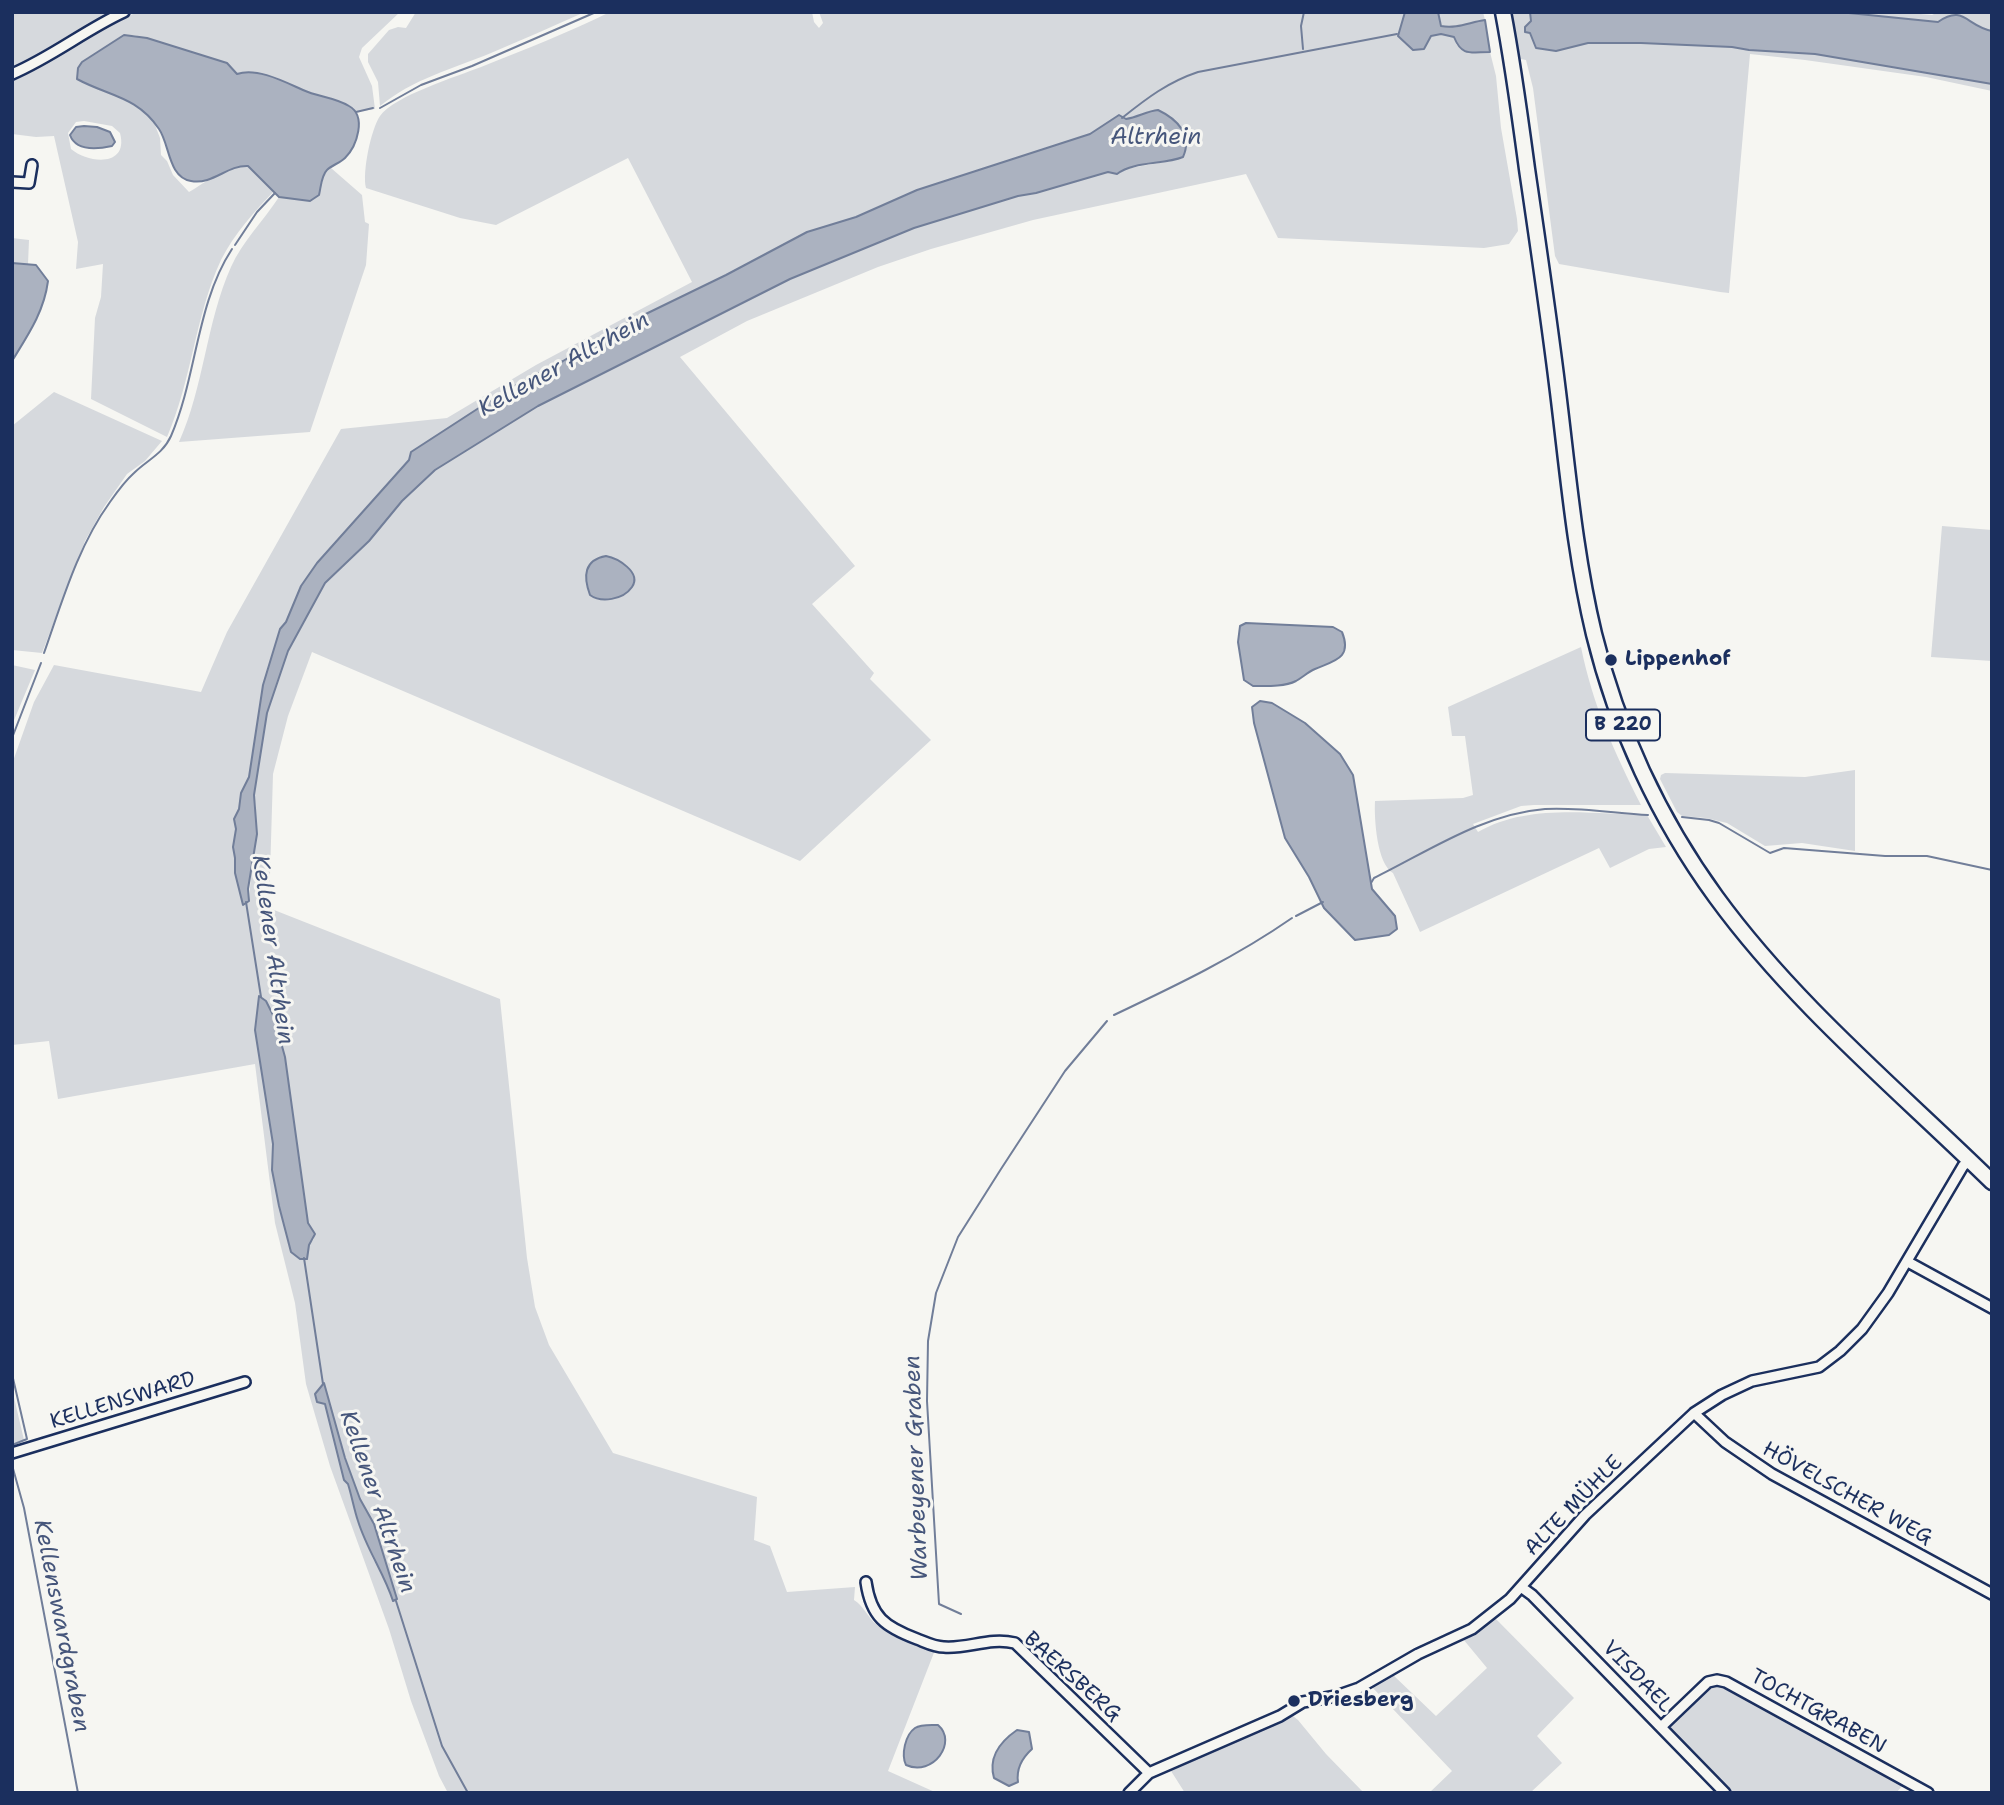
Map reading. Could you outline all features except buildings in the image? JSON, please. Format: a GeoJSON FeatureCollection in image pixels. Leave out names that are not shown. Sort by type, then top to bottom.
{"type":"FeatureCollection","features":[{"type":"Feature","properties":{"kind":"main road","name":"B 220"},"geometry":{"type":"LineString","coordinates":[[1503,12],[1579,555],[1611,692],[1646,780],[1681,845],[1716,897],[1764,957],[1820,1016],[1992,1182]]}},
{"type":"Feature","properties":{"kind":"street"},"geometry":{"type":"LineString","coordinates":[[12,74],[64,48],[101,23],[124,12]]}},
{"type":"Feature","properties":{"kind":"street"},"geometry":{"type":"LineString","coordinates":[[12,182],[29,183],[32,165]]}},
{"type":"Feature","properties":{"kind":"street","name":"ALTE MÜHLE"},"geometry":{"type":"LineString","coordinates":[[1129,1793],[1149,1773],[1280,1716],[1303,1702],[1336,1696],[1359,1688],[1418,1654],[1472,1629],[1521,1587],[1585,1515],[1694,1413],[1722,1395],[1752,1381],[1819,1367],[1862,1329],[1908,1262],[1963,1166],[1970,1160]]}},
{"type":"Feature","properties":{"kind":"street"},"geometry":{"type":"LineString","coordinates":[[1908,1262],[1992,1308]]}},
{"type":"Feature","properties":{"kind":"street","name":"KELLENSWARD"},"geometry":{"type":"LineString","coordinates":[[12,1453],[245,1382]]}},
{"type":"Feature","properties":{"kind":"street","name":"HÖVELSCHER WEG"},"geometry":{"type":"LineString","coordinates":[[1694,1413],[1725,1442],[1772,1474],[1992,1594]]}},
{"type":"Feature","properties":{"kind":"street","name":"BAERSBERG"},"geometry":{"type":"LineString","coordinates":[[866,1582],[873,1608],[882,1621],[896,1632],[944,1647],[1000,1640],[1015,1643],[1149,1773]]}},
{"type":"Feature","properties":{"kind":"street","name":"VISDAEL"},"geometry":{"type":"LineString","coordinates":[[1521,1587],[1532,1595],[1725,1793]]}},
{"type":"Feature","properties":{"kind":"street","name":"TOCHTGRABEN"},"geometry":{"type":"LineString","coordinates":[[1661,1727],[1708,1682],[1726,1682],[1928,1793]]}},
{"type":"Feature","properties":{"kind":"shaded area"},"geometry":{"type":"Polygon","coordinates":[[[12,12],[116,12],[12,71],[12,12]]]}},
{"type":"Feature","properties":{"kind":"shaded area"},"geometry":{"type":"Polygon","coordinates":[[[139,12],[400,12],[362,48],[359,57],[372,86],[375,109],[355,112],[342,102],[316,96],[268,76],[237,74],[227,63],[134,35],[121,38],[87,58],[84,82],[138,106],[153,120],[160,138],[161,155],[173,175],[189,192],[225,171],[240,166],[248,166],[274,191],[238,232],[221,260],[205,303],[182,393],[167,437],[91,399],[95,318],[101,297],[103,264],[76,269],[78,242],[54,136],[12,134],[12,77],[139,12]],[[76,122],[68,133],[71,149],[88,158],[113,157],[119,152],[121,144],[120,133],[112,126],[76,122]]]}},
{"type":"Feature","properties":{"kind":"shaded area"},"geometry":{"type":"Polygon","coordinates":[[[416,12],[585,12],[419,82],[380,106],[378,82],[368,62],[368,54],[389,30],[406,28],[416,12]]]}},
{"type":"Feature","properties":{"kind":"shaded area"},"geometry":{"type":"Polygon","coordinates":[[[610,12],[812,12],[814,22],[819,28],[823,23],[819,12],[1405,12],[1398,35],[1413,50],[1425,47],[1431,36],[1441,34],[1454,37],[1456,44],[1464,51],[1490,52],[1496,76],[1501,128],[1518,231],[1509,244],[1484,248],[1278,238],[1246,174],[1033,220],[931,249],[878,267],[747,321],[680,357],[855,566],[812,604],[874,673],[870,679],[931,740],[800,861],[312,652],[288,716],[273,774],[269,908],[500,999],[527,1258],[535,1307],[549,1345],[613,1453],[757,1497],[754,1540],[770,1546],[787,1592],[855,1587],[854,1600],[883,1630],[935,1650],[888,1771],[937,1793],[448,1793],[411,1701],[389,1629],[330,1466],[306,1384],[295,1303],[275,1223],[255,1064],[58,1099],[49,1041],[12,1045],[12,764],[34,702],[54,665],[201,692],[227,632],[341,429],[447,418],[536,365],[692,282],[628,158],[496,225],[460,218],[366,188],[366,162],[377,122],[387,109],[398,101],[610,12]],[[1149,111],[1140,117],[1126,120],[1119,116],[1090,134],[917,190],[856,217],[807,232],[619,327],[563,361],[505,391],[411,452],[409,460],[301,587],[286,622],[280,629],[263,685],[249,777],[241,793],[239,809],[234,819],[235,873],[243,904],[249,901],[256,808],[254,795],[267,713],[288,651],[325,583],[369,541],[402,501],[435,470],[538,406],[790,279],[914,228],[1108,172],[1117,174],[1124,169],[1171,161],[1149,111]],[[255,1030],[273,1144],[272,1170],[285,1226],[309,1244],[314,1239],[313,1230],[308,1224],[285,1058],[255,1030]],[[324,1383],[325,1404],[357,1520],[394,1601],[397,1599],[374,1524],[360,1499],[345,1458],[324,1383]]]}},
{"type":"Feature","properties":{"kind":"shaded area"},"geometry":{"type":"Polygon","coordinates":[[[1438,12],[1483,12],[1485,20],[1458,26],[1442,26],[1438,12]]]}},
{"type":"Feature","properties":{"kind":"shaded area"},"geometry":{"type":"Polygon","coordinates":[[[1508,12],[1530,12],[1530,32],[1537,48],[1556,51],[1588,43],[1641,43],[1815,54],[1992,84],[1992,91],[1926,77],[1750,54],[1729,293],[1720,292],[1559,264],[1555,256],[1533,88],[1526,60],[1516,58],[1508,12]]]}},
{"type":"Feature","properties":{"kind":"shaded area"},"geometry":{"type":"Polygon","coordinates":[[[1839,12],[1932,15],[1938,12],[1992,12],[1992,31],[1954,15],[1938,22],[1839,12]]]}},
{"type":"Feature","properties":{"kind":"shaded area"},"geometry":{"type":"Polygon","coordinates":[[[331,168],[362,195],[365,222],[369,224],[366,265],[310,432],[179,442],[194,399],[216,310],[231,267],[279,197],[310,201],[331,168]]]}},
{"type":"Feature","properties":{"kind":"shaded area"},"geometry":{"type":"Polygon","coordinates":[[[12,238],[29,240],[28,264],[12,263],[12,238]]]}},
{"type":"Feature","properties":{"kind":"shaded area"},"geometry":{"type":"Polygon","coordinates":[[[54,392],[162,441],[145,461],[127,474],[104,507],[85,541],[42,653],[12,650],[12,426],[54,392]]]}},
{"type":"Feature","properties":{"kind":"shaded area"},"geometry":{"type":"Polygon","coordinates":[[[1942,526],[1992,530],[1992,661],[1931,657],[1942,526]]]}},
{"type":"Feature","properties":{"kind":"shaded area"},"geometry":{"type":"Polygon","coordinates":[[[1581,647],[1605,728],[1641,805],[1521,806],[1473,824],[1478,832],[1517,817],[1539,814],[1583,812],[1647,815],[1666,847],[1649,849],[1610,868],[1599,848],[1420,932],[1393,873],[1383,860],[1376,829],[1375,801],[1463,798],[1473,795],[1465,736],[1452,736],[1448,707],[1581,647]]]}},
{"type":"Feature","properties":{"kind":"shaded area"},"geometry":{"type":"Polygon","coordinates":[[[12,665],[35,670],[12,725],[12,665]]]}},
{"type":"Feature","properties":{"kind":"shaded area"},"geometry":{"type":"Polygon","coordinates":[[[1855,770],[1855,851],[1802,843],[1765,846],[1727,823],[1682,816],[1677,812],[1660,779],[1665,773],[1805,777],[1855,770]]]}},
{"type":"Feature","properties":{"kind":"shaded area"},"geometry":{"type":"Polygon","coordinates":[[[12,1389],[24,1440],[12,1444],[12,1389]]]}},
{"type":"Feature","properties":{"kind":"shaded area"},"geometry":{"type":"Polygon","coordinates":[[[1495,1618],[1574,1698],[1537,1736],[1562,1763],[1530,1793],[1429,1793],[1452,1771],[1371,1686],[1392,1674],[1436,1716],[1487,1668],[1463,1639],[1495,1618]]]}},
{"type":"Feature","properties":{"kind":"shaded area"},"geometry":{"type":"Polygon","coordinates":[[[1726,1684],[1904,1784],[1896,1793],[1729,1793],[1673,1735],[1671,1727],[1673,1721],[1710,1686],[1726,1684]]]}},
{"type":"Feature","properties":{"kind":"shaded area"},"geometry":{"type":"Polygon","coordinates":[[[1293,1716],[1364,1793],[1185,1793],[1171,1771],[1286,1717],[1293,1716]]]}},
{"type":"Feature","properties":{"kind":"water"},"geometry":{"type":"Polygon","coordinates":[[[1405,12],[1438,12],[1441,26],[1447,27],[1485,20],[1490,52],[1464,51],[1454,37],[1441,34],[1431,36],[1424,49],[1413,50],[1398,36],[1405,12]]]}},
{"type":"Feature","properties":{"kind":"water"},"geometry":{"type":"Polygon","coordinates":[[[1530,12],[1839,12],[1938,22],[1954,15],[1992,31],[1992,84],[1815,54],[1732,47],[1588,43],[1556,51],[1536,48],[1530,33],[1525,32],[1525,27],[1531,21],[1530,12]]]}},
{"type":"Feature","properties":{"kind":"water"},"geometry":{"type":"Polygon","coordinates":[[[124,35],[147,38],[227,63],[237,74],[253,72],[271,76],[343,103],[358,117],[358,131],[353,146],[345,158],[325,172],[319,195],[310,201],[279,197],[248,166],[233,168],[206,180],[191,181],[183,178],[174,167],[163,136],[150,118],[132,103],[77,79],[78,68],[82,62],[124,35]]]}},
{"type":"Feature","properties":{"kind":"water","name":"Altrhein"},"geometry":{"type":"Polygon","coordinates":[[[1158,110],[1171,118],[1181,129],[1186,142],[1183,157],[1132,167],[1117,174],[1108,172],[914,228],[790,279],[538,406],[435,470],[402,501],[369,541],[325,583],[288,651],[267,713],[254,795],[257,834],[248,889],[249,901],[243,905],[235,873],[234,819],[239,809],[241,793],[249,777],[263,685],[280,629],[286,622],[301,586],[317,563],[409,460],[411,452],[505,391],[563,361],[619,327],[807,232],[856,217],[917,190],[1090,134],[1119,115],[1126,119],[1158,110]]]}},
{"type":"Feature","properties":{"kind":"water"},"geometry":{"type":"Polygon","coordinates":[[[84,126],[110,132],[115,142],[112,146],[82,147],[70,135],[76,127],[84,126]]]}},
{"type":"Feature","properties":{"kind":"water"},"geometry":{"type":"Polygon","coordinates":[[[12,263],[36,265],[48,281],[39,313],[12,361],[12,263]]]}},
{"type":"Feature","properties":{"kind":"water"},"geometry":{"type":"Polygon","coordinates":[[[606,556],[627,567],[634,576],[634,581],[632,587],[623,595],[600,599],[590,595],[586,575],[593,561],[606,556]]]}},
{"type":"Feature","properties":{"kind":"water"},"geometry":{"type":"Polygon","coordinates":[[[1246,623],[1333,627],[1342,632],[1345,648],[1339,658],[1312,670],[1296,681],[1281,685],[1253,686],[1244,680],[1238,642],[1240,626],[1246,623]]]}},
{"type":"Feature","properties":{"kind":"water"},"geometry":{"type":"Polygon","coordinates":[[[1260,701],[1272,703],[1305,723],[1340,754],[1353,775],[1372,889],[1395,916],[1397,929],[1389,935],[1355,940],[1324,908],[1285,838],[1254,723],[1252,707],[1260,701]]]}},
{"type":"Feature","properties":{"kind":"water"},"geometry":{"type":"Polygon","coordinates":[[[259,996],[266,1001],[274,1017],[285,1057],[308,1223],[315,1234],[309,1245],[307,1259],[300,1259],[291,1252],[272,1170],[273,1144],[255,1030],[259,996]]]}},
{"type":"Feature","properties":{"kind":"water"},"geometry":{"type":"Polygon","coordinates":[[[324,1383],[345,1458],[360,1499],[374,1524],[397,1599],[393,1601],[358,1521],[348,1484],[344,1480],[325,1404],[317,1402],[315,1394],[324,1383]]]}},
{"type":"Feature","properties":{"kind":"water"},"geometry":{"type":"Polygon","coordinates":[[[938,1725],[945,1740],[940,1756],[925,1766],[906,1765],[905,1745],[912,1731],[920,1726],[938,1725]]]}},
{"type":"Feature","properties":{"kind":"water"},"geometry":{"type":"Polygon","coordinates":[[[1017,1730],[1029,1732],[1032,1749],[1020,1764],[1018,1782],[1009,1786],[994,1778],[994,1756],[1001,1744],[1017,1730]]]}},
{"type":"Feature","properties":{"kind":"waterway","name":"Kellenswardgraben"},"geometry":{"type":"LineString","coordinates":[[380,108],[421,85],[596,12]]}},
{"type":"Feature","properties":{"kind":"waterway","name":"Kellenswardgraben"},"geometry":{"type":"LineString","coordinates":[[1303,49],[1301,26],[1304,12]]}},
{"type":"Feature","properties":{"kind":"waterway","name":"Kellener Altrhein"},"geometry":{"type":"LineString","coordinates":[[1122,118],[1158,91],[1198,72],[1397,34]]}},
{"type":"Feature","properties":{"kind":"waterway","name":"Kellenswardgraben"},"geometry":{"type":"LineString","coordinates":[[356,112],[373,108]]}},
{"type":"Feature","properties":{"kind":"waterway","name":"Kellenswardgraben"},"geometry":{"type":"LineString","coordinates":[[235,245],[257,212],[275,193]]}},
{"type":"Feature","properties":{"kind":"waterway","name":"Kellenswardgraben"},"geometry":{"type":"LineString","coordinates":[[44,653],[72,575],[99,519],[124,483],[159,452],[171,436],[180,413],[211,293],[232,249]]}},
{"type":"Feature","properties":{"kind":"waterway","name":"Kellenswardgraben"},"geometry":{"type":"LineString","coordinates":[[12,738],[41,663]]}},
{"type":"Feature","properties":{"kind":"waterway","name":"Warbeyener Graben"},"geometry":{"type":"LineString","coordinates":[[1371,883],[1374,878],[1457,835],[1522,812],[1570,809],[1648,815]]}},
{"type":"Feature","properties":{"kind":"waterway","name":"Warbeyener Graben"},"geometry":{"type":"LineString","coordinates":[[1682,817],[1719,823],[1770,853],[1784,848],[1885,856],[1927,856],[1992,870]]}},
{"type":"Feature","properties":{"kind":"waterway","name":"Kellener Altrhein"},"geometry":{"type":"LineString","coordinates":[[246,902],[261,997]]}},
{"type":"Feature","properties":{"kind":"waterway","name":"Warbeyener Graben"},"geometry":{"type":"LineString","coordinates":[[1296,916],[1323,902]]}},
{"type":"Feature","properties":{"kind":"waterway","name":"Warbeyener Graben"},"geometry":{"type":"LineString","coordinates":[[1114,1015],[1227,958],[1292,918]]}},
{"type":"Feature","properties":{"kind":"waterway","name":"Warbeyener Graben"},"geometry":{"type":"LineString","coordinates":[[961,1614],[939,1604],[927,1401],[928,1341],[936,1293],[958,1237],[1065,1071],[1107,1021]]}},
{"type":"Feature","properties":{"kind":"waterway","name":"Kellener Altrhein"},"geometry":{"type":"LineString","coordinates":[[304,1258],[323,1384]]}},
{"type":"Feature","properties":{"kind":"waterway","name":"Kellenswardgraben"},"geometry":{"type":"LineString","coordinates":[[12,1374],[27,1439],[12,1445]]}},
{"type":"Feature","properties":{"kind":"waterway","name":"Kellenswardgraben"},"geometry":{"type":"LineString","coordinates":[[12,1465],[24,1508],[78,1793]]}},
{"type":"Feature","properties":{"kind":"waterway","name":"Kellener Altrhein"},"geometry":{"type":"LineString","coordinates":[[396,1601],[442,1746],[468,1793]]}},
{"type":"Feature","properties":{"kind":"place","name":"Lippenhof"},"geometry":{"type":"Point","coordinates":[1611,660]}},
{"type":"Feature","properties":{"kind":"place","name":"Driesberg"},"geometry":{"type":"Point","coordinates":[1294,1701]}}]}
